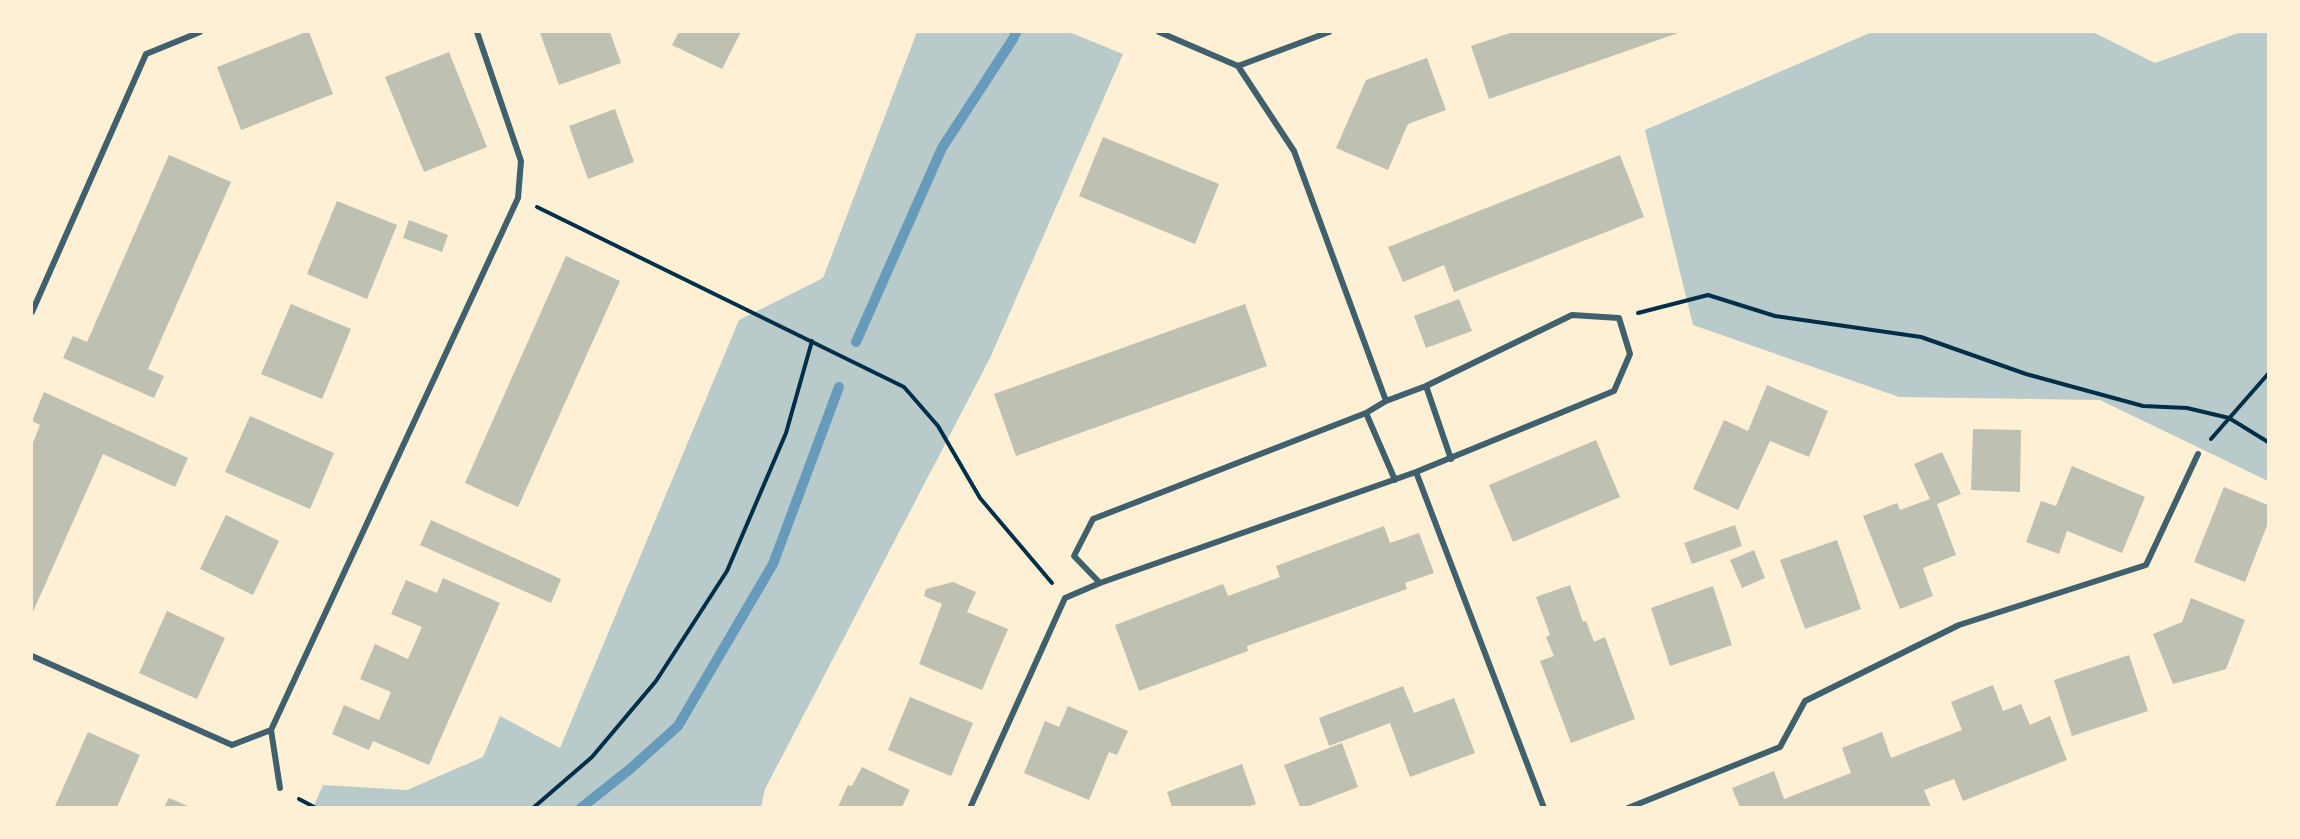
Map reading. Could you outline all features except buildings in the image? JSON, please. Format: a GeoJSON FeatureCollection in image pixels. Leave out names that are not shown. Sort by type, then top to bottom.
{"type":"FeatureCollection","features":[{"type":"Feature","properties":{"kind":"street"},"geometry":{"type":"LineString","coordinates":[[32,312],[146,54],[200,32]]}},
{"type":"Feature","properties":{"kind":"street"},"geometry":{"type":"LineString","coordinates":[[280,788],[271,730],[518,198],[521,161],[477,32]]}},
{"type":"Feature","properties":{"kind":"street"},"geometry":{"type":"LineString","coordinates":[[1159,32],[1238,66],[1294,151],[1386,401]]}},
{"type":"Feature","properties":{"kind":"street"},"geometry":{"type":"LineString","coordinates":[[1238,66],[1329,32]]}},
{"type":"Feature","properties":{"kind":"street"},"geometry":{"type":"LineString","coordinates":[[970,807],[1065,597],[1395,480],[1614,391],[1630,354],[1619,318],[1572,315],[1426,386],[1386,401],[1366,413],[1094,519],[1074,556],[1100,583]]}},
{"type":"Feature","properties":{"kind":"street"},"geometry":{"type":"LineString","coordinates":[[1426,386],[1450,459]]}},
{"type":"Feature","properties":{"kind":"street"},"geometry":{"type":"LineString","coordinates":[[1366,413],[1395,480]]}},
{"type":"Feature","properties":{"kind":"street"},"geometry":{"type":"LineString","coordinates":[[1628,807],[1780,747],[1805,701],[1959,625],[2146,566],[2198,454]]}},
{"type":"Feature","properties":{"kind":"street"},"geometry":{"type":"LineString","coordinates":[[1416,472],[1544,807]]}},
{"type":"Feature","properties":{"kind":"street"},"geometry":{"type":"LineString","coordinates":[[32,656],[232,745],[271,730]]}},
{"type":"Feature","properties":{"kind":"path"},"geometry":{"type":"LineString","coordinates":[[518,198],[904,387],[938,426],[980,498],[1065,597]]}},
{"type":"Feature","properties":{"kind":"path"},"geometry":{"type":"LineString","coordinates":[[1619,318],[1708,295],[1775,316],[1921,338],[2026,374],[2143,406],[2187,408],[2229,418],[2268,442]]}},
{"type":"Feature","properties":{"kind":"path"},"geometry":{"type":"LineString","coordinates":[[533,807],[592,757],[656,681],[727,571],[786,433],[812,341]]}},
{"type":"Feature","properties":{"kind":"path"},"geometry":{"type":"LineString","coordinates":[[2198,454],[2268,374]]}},
{"type":"Feature","properties":{"kind":"shaded area"},"geometry":{"type":"Polygon","coordinates":[[[917,32],[1069,32],[1123,54],[990,358],[765,789],[761,807],[313,808],[323,785],[407,790],[483,757],[500,716],[560,748],[739,320],[823,278],[917,32]]]}},
{"type":"Feature","properties":{"kind":"shaded area"},"geometry":{"type":"Polygon","coordinates":[[[1872,32],[2093,32],[2155,63],[2241,32],[2268,32],[2268,481],[2100,400],[1899,397],[1693,325],[1645,130],[1872,32]]]}},
{"type":"Feature","properties":{"kind":"waterway"},"geometry":{"type":"LineString","coordinates":[[856,342],[942,148],[1016,32]]}},
{"type":"Feature","properties":{"kind":"waterway"},"geometry":{"type":"LineString","coordinates":[[581,808],[630,769],[678,726],[773,564],[839,387]]}}]}
